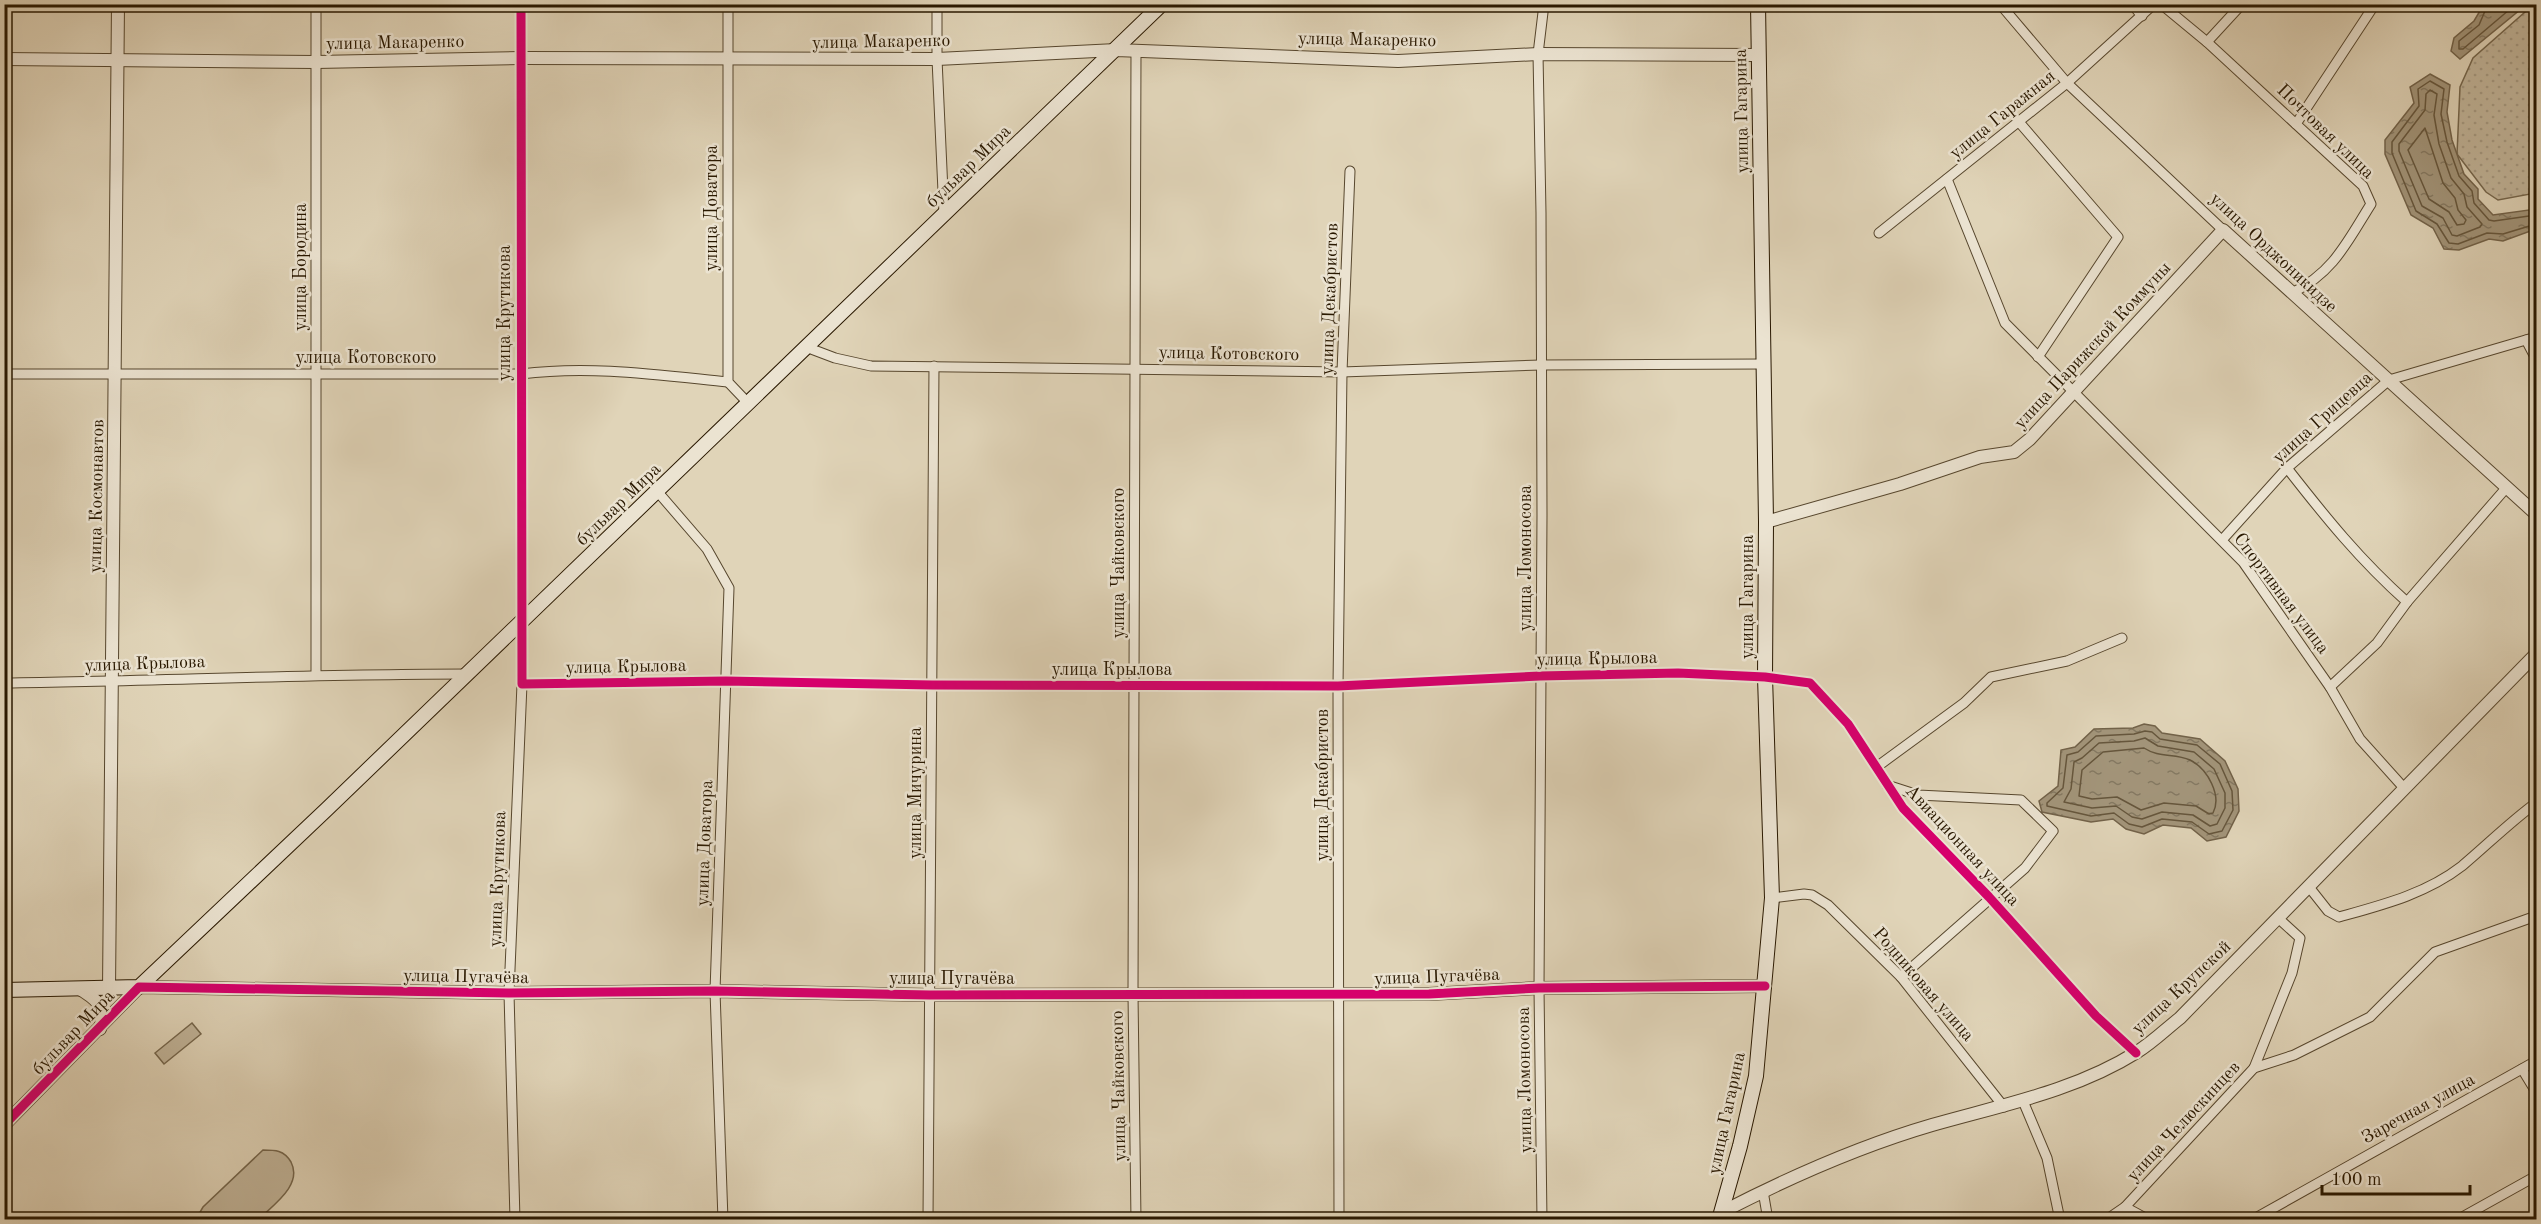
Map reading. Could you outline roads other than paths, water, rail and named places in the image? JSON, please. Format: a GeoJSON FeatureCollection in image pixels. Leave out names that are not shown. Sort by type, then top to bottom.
{"type":"FeatureCollection","features":[{"type":"Feature","properties":{"kind":"main road","name":"бульвар Мира"},"geometry":{"type":"LineString","coordinates":[[139,987],[1162,4]]}},
{"type":"Feature","properties":{"kind":"main road","name":"улица Гагарина"},"geometry":{"type":"LineString","coordinates":[[1720,1216],[1756,1076],[1772,898],[1765,677],[1766,522],[1758,4]]}},
{"type":"Feature","properties":{"kind":"main road","name":"улица Пугачёва"},"geometry":{"type":"LineString","coordinates":[[4,990],[139,987]]}},
{"type":"Feature","properties":{"kind":"street","name":"улица Космонавтов"},"geometry":{"type":"LineString","coordinates":[[109,989],[111,682],[117,374],[118,4]]}},
{"type":"Feature","properties":{"kind":"street","name":"улица Бородина"},"geometry":{"type":"LineString","coordinates":[[316,4],[316,674]]}},
{"type":"Feature","properties":{"kind":"street","name":"улица Крутикова"},"geometry":{"type":"LineString","coordinates":[[521,4],[522,621]]}},
{"type":"Feature","properties":{"kind":"street","name":"улица Доватора"},"geometry":{"type":"LineString","coordinates":[[728,4],[728,382]]}},
{"type":"Feature","properties":{"kind":"street"},"geometry":{"type":"LineString","coordinates":[[937,4],[937,59],[944,214]]}},
{"type":"Feature","properties":{"kind":"street","name":"улица Ломоносова"},"geometry":{"type":"LineString","coordinates":[[1542,1220],[1539,988],[1541,213],[1538,54],[1544,4]]}},
{"type":"Feature","properties":{"kind":"street","name":"улица Орджоникидзе"},"geometry":{"type":"LineString","coordinates":[[2000,4],[2067,83],[2223,230],[2536,514]]}},
{"type":"Feature","properties":{"kind":"street"},"geometry":{"type":"LineString","coordinates":[[2132,4],[2142,16],[2154,4]]}},
{"type":"Feature","properties":{"kind":"street","name":"Почтовая улица"},"geometry":{"type":"LineString","coordinates":[[2161,4],[2207,42],[2363,186],[2371,204],[2332,265],[2308,285],[2292,293]]}},
{"type":"Feature","properties":{"kind":"street"},"geometry":{"type":"LineString","coordinates":[[2207,42],[2242,4]]}},
{"type":"Feature","properties":{"kind":"street"},"geometry":{"type":"LineString","coordinates":[[2296,124],[2375,4]]}},
{"type":"Feature","properties":{"kind":"street","name":"улица Гаражная"},"geometry":{"type":"LineString","coordinates":[[1879,233],[2067,83],[2142,16]]}},
{"type":"Feature","properties":{"kind":"street","name":"улица Макаренко"},"geometry":{"type":"LineString","coordinates":[[4,59],[316,62],[520,58],[937,59],[1116,50],[1398,61],[1538,54],[1758,54]]}},
{"type":"Feature","properties":{"kind":"street","name":"улица Чайковского"},"geometry":{"type":"LineString","coordinates":[[1136,51],[1133,994],[1136,1220]]}},
{"type":"Feature","properties":{"kind":"street"},"geometry":{"type":"LineString","coordinates":[[2019,122],[2118,237],[2038,357]]}},
{"type":"Feature","properties":{"kind":"street","name":"улица Декабристов"},"geometry":{"type":"LineString","coordinates":[[1339,1220],[1338,686],[1342,372],[1350,171]]}},
{"type":"Feature","properties":{"kind":"street","name":"Спортивная улица"},"geometry":{"type":"LineString","coordinates":[[1947,179],[2005,323],[2243,562],[2330,687],[2360,739],[2404,788]]}},
{"type":"Feature","properties":{"kind":"street","name":"улица Парижской Коммуны"},"geometry":{"type":"LineString","coordinates":[[1766,522],[1900,484],[1980,458],[2014,452],[2030,439],[2223,230]]}},
{"type":"Feature","properties":{"kind":"street","name":"улица Грицевца"},"geometry":{"type":"LineString","coordinates":[[2222,540],[2287,468],[2389,380],[2536,337]]}},
{"type":"Feature","properties":{"kind":"street"},"geometry":{"type":"LineString","coordinates":[[2526,340],[2536,359]]}},
{"type":"Feature","properties":{"kind":"street","name":"улица Котовского"},"geometry":{"type":"LineString","coordinates":[[806,347],[835,358],[871,366],[1342,372],[1541,365],[1763,364]]}},
{"type":"Feature","properties":{"kind":"street","name":"улица Мичурина"},"geometry":{"type":"LineString","coordinates":[[928,1220],[934,366]]}},
{"type":"Feature","properties":{"kind":"street","name":"улица Котовского"},"geometry":{"type":"LineString","coordinates":[[4,374],[521,374],[554,369],[608,371],[728,382]]}},
{"type":"Feature","properties":{"kind":"street"},"geometry":{"type":"LineString","coordinates":[[728,382],[748,403]]}},
{"type":"Feature","properties":{"kind":"street"},"geometry":{"type":"LineString","coordinates":[[2287,468],[2337,533],[2375,573],[2407,602]]}},
{"type":"Feature","properties":{"kind":"street"},"geometry":{"type":"LineString","coordinates":[[2330,687],[2377,643],[2407,602],[2506,487]]}},
{"type":"Feature","properties":{"kind":"street","name":"улица Доватора"},"geometry":{"type":"LineString","coordinates":[[657,491],[707,549],[729,588],[715,991],[723,1220]]}},
{"type":"Feature","properties":{"kind":"street"},"geometry":{"type":"LineString","coordinates":[[522,621],[522,684]]}},
{"type":"Feature","properties":{"kind":"street"},"geometry":{"type":"LineString","coordinates":[[1878,766],[1964,703],[1991,678],[2067,661],[2122,638]]}},
{"type":"Feature","properties":{"kind":"street","name":"улица Крупской"},"geometry":{"type":"LineString","coordinates":[[1720,1216],[1763,1191],[1857,1152],[1931,1125],[2023,1101],[2114,1065],[2136,1053],[2180,1018],[2536,654]]}},
{"type":"Feature","properties":{"kind":"street","name":"улица Крылова"},"geometry":{"type":"LineString","coordinates":[[522,684],[726,681],[932,685],[1338,686],[1540,676],[1678,673],[1765,677]]}},
{"type":"Feature","properties":{"kind":"street","name":"улица Крылова"},"geometry":{"type":"LineString","coordinates":[[4,682],[111,682],[316,674],[467,674]]}},
{"type":"Feature","properties":{"kind":"street","name":"Авиационная улица"},"geometry":{"type":"LineString","coordinates":[[1765,677],[1810,683],[1848,724],[1878,766],[1902,808],[1989,897],[2096,1016],[2136,1053]]}},
{"type":"Feature","properties":{"kind":"street","name":"улица Крутикова"},"geometry":{"type":"LineString","coordinates":[[514,1220],[509,993],[522,684]]}},
{"type":"Feature","properties":{"kind":"street"},"geometry":{"type":"LineString","coordinates":[[1887,785],[1918,795],[2021,800],[2053,831],[2025,868],[1989,897],[1901,977]]}},
{"type":"Feature","properties":{"kind":"street"},"geometry":{"type":"LineString","coordinates":[[2308,887],[2328,911],[2339,917],[2403,899],[2460,867],[2514,819],[2536,803]]}},
{"type":"Feature","properties":{"kind":"street","name":"Родниковая улица"},"geometry":{"type":"LineString","coordinates":[[1772,898],[1804,894],[1821,899],[1901,977],[2004,1107]]}},
{"type":"Feature","properties":{"kind":"street","name":"улица Челюскинцев"},"geometry":{"type":"LineString","coordinates":[[2106,1220],[2125,1207],[2254,1068],[2294,1056],[2370,1017],[2435,951],[2536,916]]}},
{"type":"Feature","properties":{"kind":"street"},"geometry":{"type":"LineString","coordinates":[[2254,1068],[2292,973],[2300,938],[2278,918]]}},
{"type":"Feature","properties":{"kind":"street","name":"улица Пугачёва"},"geometry":{"type":"LineString","coordinates":[[139,987],[509,993],[715,991],[930,995],[1429,994],[1539,988],[1765,986]]}},
{"type":"Feature","properties":{"kind":"street","name":"бульвар Мира"},"geometry":{"type":"LineString","coordinates":[[4,1125],[139,987]]}},
{"type":"Feature","properties":{"kind":"street","name":"бульвар Мира"},"geometry":{"type":"LineString","coordinates":[[78,988],[100,1006],[103,1017],[99,1030]]}},
{"type":"Feature","properties":{"kind":"street","name":"Заречная улица"},"geometry":{"type":"LineString","coordinates":[[2252,1220],[2536,1060]]}},
{"type":"Feature","properties":{"kind":"street"},"geometry":{"type":"LineString","coordinates":[[2522,1069],[2536,1092]]}},
{"type":"Feature","properties":{"kind":"street"},"geometry":{"type":"LineString","coordinates":[[2023,1101],[2047,1158],[2060,1220]]}},
{"type":"Feature","properties":{"kind":"street"},"geometry":{"type":"LineString","coordinates":[[2457,1220],[2536,1176]]}},
{"type":"Feature","properties":{"kind":"street"},"geometry":{"type":"LineString","coordinates":[[1763,1191],[1768,1220]]}},
{"type":"Feature","properties":{"kind":"street"},"geometry":{"type":"LineString","coordinates":[[2125,1207],[2149,1220]]}},
{"type":"Feature","properties":{"kind":"water"},"geometry":{"type":"Polygon","coordinates":[[[2484,4],[2523,5],[2460,59],[2451,51],[2454,38],[2474,21],[2484,4]]]}},
{"type":"Feature","properties":{"kind":"water"},"geometry":{"type":"Polygon","coordinates":[[[2430,74],[2450,85],[2447,112],[2452,140],[2464,174],[2478,189],[2478,199],[2493,215],[2536,209],[2536,229],[2503,241],[2489,239],[2459,250],[2444,249],[2433,228],[2411,215],[2385,154],[2385,140],[2414,103],[2410,87],[2430,74]]]}},
{"type":"Feature","properties":{"kind":"water"},"geometry":{"type":"Polygon","coordinates":[[[2144,724],[2155,726],[2162,733],[2200,739],[2225,761],[2238,789],[2239,811],[2226,837],[2207,841],[2191,828],[2163,825],[2144,834],[2126,829],[2113,819],[2091,822],[2042,812],[2039,801],[2058,786],[2061,750],[2075,747],[2094,729],[2133,728],[2144,724]]]}}]}
